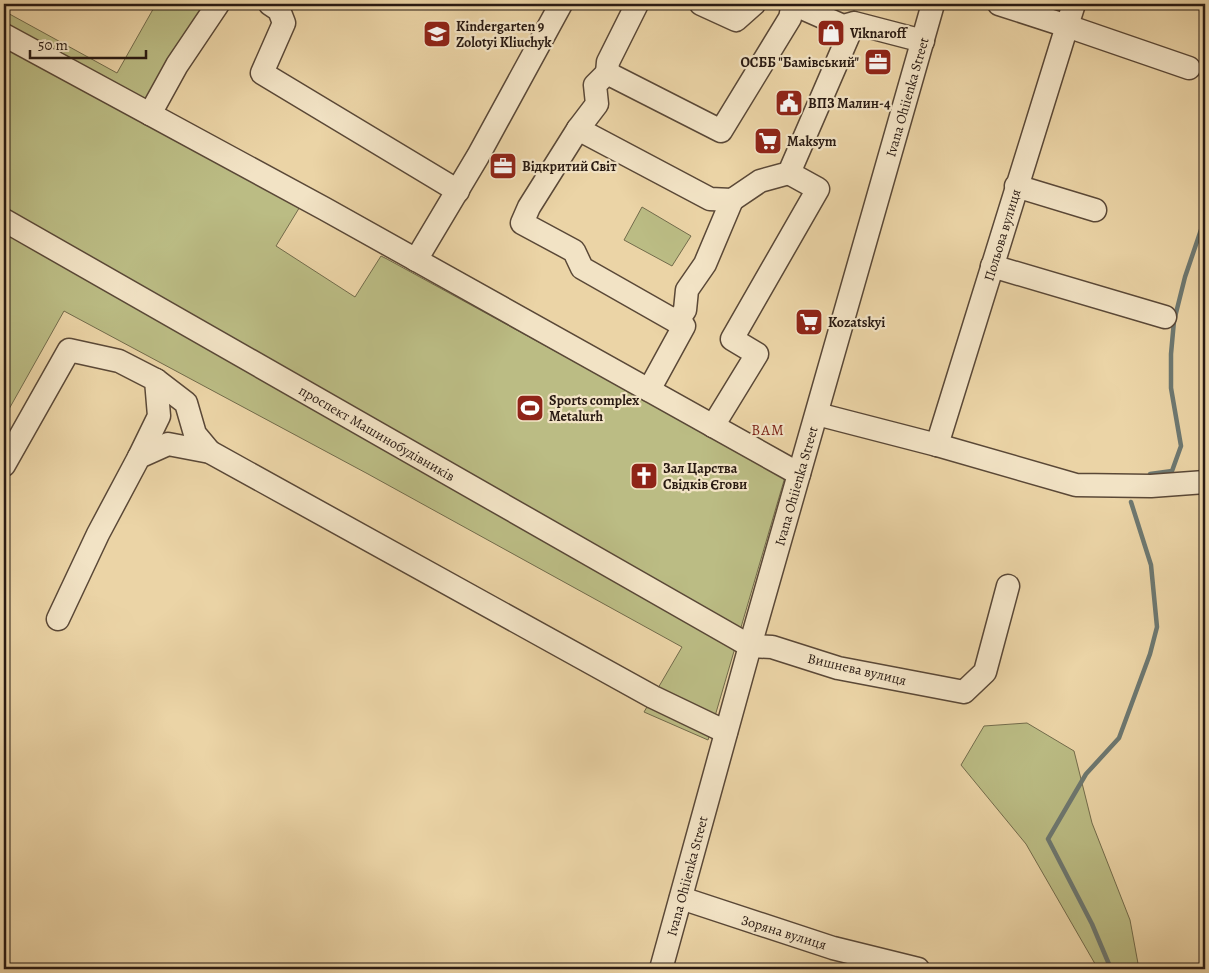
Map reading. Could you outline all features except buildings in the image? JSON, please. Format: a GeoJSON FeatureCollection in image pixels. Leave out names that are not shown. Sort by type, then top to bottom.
{"type":"FeatureCollection","features":[{"type":"Feature","properties":{"kind":"street"},"geometry":{"type":"LineString","coordinates":[[150,114],[177,65],[218,4]]}},
{"type":"Feature","properties":{"kind":"street"},"geometry":{"type":"LineString","coordinates":[[270,4],[278,10],[284,23],[262,73],[458,191]]}},
{"type":"Feature","properties":{"kind":"street"},"geometry":{"type":"LineString","coordinates":[[416,260],[458,191],[561,4]]}},
{"type":"Feature","properties":{"kind":"street"},"geometry":{"type":"LineString","coordinates":[[636,4],[608,62],[607,73],[595,85],[596,104],[529,207],[522,224],[574,251],[582,268],[684,326],[649,390]]}},
{"type":"Feature","properties":{"kind":"street"},"geometry":{"type":"LineString","coordinates":[[701,4],[736,20],[754,4]]}},
{"type":"Feature","properties":{"kind":"street"},"geometry":{"type":"LineString","coordinates":[[607,73],[721,131],[790,18],[793,4],[843,26],[854,23],[923,41]]}},
{"type":"Feature","properties":{"kind":"street","name":"Ivana Ohiienka Street"},"geometry":{"type":"LineString","coordinates":[[661,969],[750,646],[933,4]]}},
{"type":"Feature","properties":{"kind":"street"},"geometry":{"type":"LineString","coordinates":[[999,4],[1189,68]]}},
{"type":"Feature","properties":{"kind":"street","name":"Польова вулиця"},"geometry":{"type":"LineString","coordinates":[[936,445],[1074,4]]}},
{"type":"Feature","properties":{"kind":"street"},"geometry":{"type":"LineString","coordinates":[[789,173],[854,23]]}},
{"type":"Feature","properties":{"kind":"street"},"geometry":{"type":"LineString","coordinates":[[4,35],[416,260],[799,474]]}},
{"type":"Feature","properties":{"kind":"street"},"geometry":{"type":"LineString","coordinates":[[578,129],[710,199],[732,200]]}},
{"type":"Feature","properties":{"kind":"street"},"geometry":{"type":"LineString","coordinates":[[677,322],[685,310],[687,290],[705,264],[732,200],[760,181],[789,173],[818,189],[732,339],[757,354],[713,426]]}},
{"type":"Feature","properties":{"kind":"street"},"geometry":{"type":"LineString","coordinates":[[1016,186],[1095,210]]}},
{"type":"Feature","properties":{"kind":"street","name":"проспект Машинобудівників"},"geometry":{"type":"LineString","coordinates":[[7,227],[750,646]]}},
{"type":"Feature","properties":{"kind":"street"},"geometry":{"type":"LineString","coordinates":[[992,266],[1165,317]]}},
{"type":"Feature","properties":{"kind":"street"},"geometry":{"type":"LineString","coordinates":[[4,465],[69,350],[119,361],[156,380],[186,404],[195,434],[210,452]]}},
{"type":"Feature","properties":{"kind":"street"},"geometry":{"type":"LineString","coordinates":[[58,619],[98,534],[139,458],[159,416],[156,380]]}},
{"type":"Feature","properties":{"kind":"street"},"geometry":{"type":"LineString","coordinates":[[817,414],[936,445],[1076,485],[1151,486],[1205,482]]}},
{"type":"Feature","properties":{"kind":"street"},"geometry":{"type":"LineString","coordinates":[[139,458],[168,444],[210,452],[653,697],[726,732]]}},
{"type":"Feature","properties":{"kind":"street","name":"Вишнева вулиця"},"geometry":{"type":"LineString","coordinates":[[750,646],[772,648],[838,668],[964,692],[985,672],[1008,586]]}},
{"type":"Feature","properties":{"kind":"street","name":"Зоряна вулиця"},"geometry":{"type":"LineString","coordinates":[[681,898],[833,948],[918,969]]}},
{"type":"Feature","properties":{"kind":"green space"},"geometry":{"type":"Polygon","coordinates":[[[156,4],[216,4],[139,119],[301,205],[276,246],[355,297],[381,256],[785,477],[708,740],[644,712],[682,647],[368,474],[64,311],[4,418],[4,11],[117,73],[156,4]]]}},
{"type":"Feature","properties":{"kind":"green space"},"geometry":{"type":"Polygon","coordinates":[[[642,207],[691,236],[672,266],[624,240],[642,207]]]}},
{"type":"Feature","properties":{"kind":"green space"},"geometry":{"type":"Polygon","coordinates":[[[1027,723],[1074,751],[1092,823],[1130,920],[1139,969],[1098,969],[1026,844],[961,765],[984,726],[1027,723]]]}},
{"type":"Feature","properties":{"kind":"waterway"},"geometry":{"type":"LineString","coordinates":[[1150,474],[1172,471],[1181,446],[1171,388],[1171,354],[1174,321],[1185,277],[1205,218]]}},
{"type":"Feature","properties":{"kind":"waterway"},"geometry":{"type":"LineString","coordinates":[[1111,969],[1092,924],[1048,839],[1086,774],[1119,738],[1150,654],[1157,627],[1151,565],[1131,502]]}},
{"type":"Feature","properties":{"kind":"place","name":"Viknaroff"},"geometry":{"type":"Point","coordinates":[831,33]}},
{"type":"Feature","properties":{"kind":"place","name":"Kindergarten 9 Zolotyi Kliuchyk"},"geometry":{"type":"Point","coordinates":[437,34]}},
{"type":"Feature","properties":{"kind":"place","name":"ОСББ \"Бамівський\""},"geometry":{"type":"Point","coordinates":[878,62]}},
{"type":"Feature","properties":{"kind":"place","name":"ВПЗ Малин-4"},"geometry":{"type":"Point","coordinates":[789,103]}},
{"type":"Feature","properties":{"kind":"place","name":"Maksym"},"geometry":{"type":"Point","coordinates":[768,141]}},
{"type":"Feature","properties":{"kind":"place","name":"Відкритий Світ"},"geometry":{"type":"Point","coordinates":[503,166]}},
{"type":"Feature","properties":{"kind":"place","name":"Kozatskyi"},"geometry":{"type":"Point","coordinates":[809,322]}},
{"type":"Feature","properties":{"kind":"place","name":"Sports complex Metalurh"},"geometry":{"type":"Point","coordinates":[530,408]}},
{"type":"Feature","properties":{"kind":"place","name":"Зал Царства Свідків Єгови"},"geometry":{"type":"Point","coordinates":[644,476]}},
{"type":"Feature","properties":{"kind":"district","name":"BAM"},"geometry":{"type":"Point","coordinates":[768,430]}}]}
